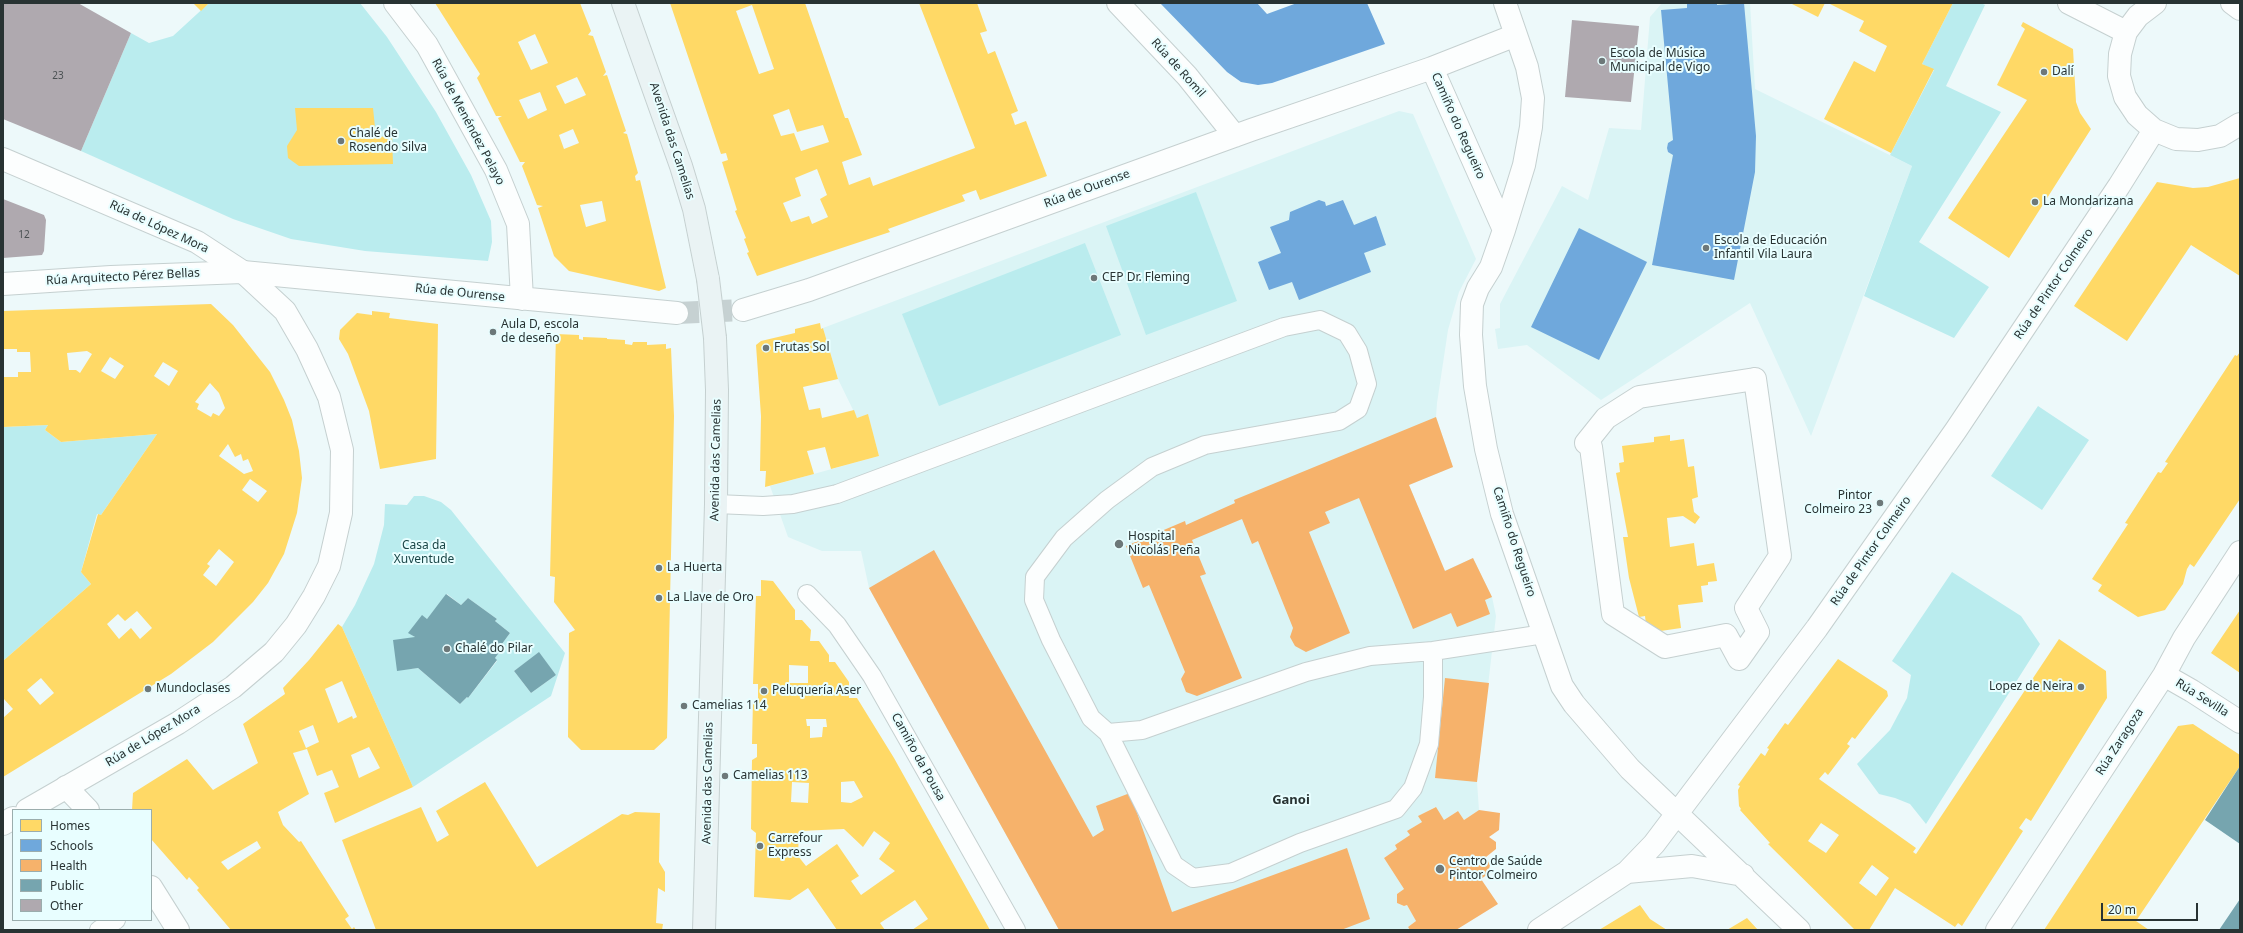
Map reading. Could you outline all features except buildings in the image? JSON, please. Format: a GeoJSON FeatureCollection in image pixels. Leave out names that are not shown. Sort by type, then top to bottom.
{"type":"FeatureCollection","features":[{"type":"Feature","properties":{"kind":"main road","name":"Avenida das Camelias"},"geometry":{"type":"LineString","coordinates":[[622,3],[681,166],[694,209],[708,278],[715,338],[718,390],[716,504],[704,930]]}},
{"type":"Feature","properties":{"kind":"street","name":"Rúa de Menéndez Pelayo"},"geometry":{"type":"LineString","coordinates":[[395,3],[427,45],[496,170],[518,224],[522,299]]}},
{"type":"Feature","properties":{"kind":"street","name":"Rúa de Romil"},"geometry":{"type":"LineString","coordinates":[[1118,3],[1187,76],[1235,136]]}},
{"type":"Feature","properties":{"kind":"street"},"geometry":{"type":"LineString","coordinates":[[1506,3],[1516,35]]}},
{"type":"Feature","properties":{"kind":"street"},"geometry":{"type":"LineString","coordinates":[[2069,3],[2126,32]]}},
{"type":"Feature","properties":{"kind":"street"},"geometry":{"type":"LineString","coordinates":[[2154,3],[2138,16],[2126,32],[2120,54],[2119,76],[2125,97],[2137,116],[2154,130],[2176,139],[2198,140],[2220,136],[2240,124]]}},
{"type":"Feature","properties":{"kind":"street"},"geometry":{"type":"LineString","coordinates":[[2232,3],[2240,10]]}},
{"type":"Feature","properties":{"kind":"street","name":"Camiño do Regueiro"},"geometry":{"type":"LineString","coordinates":[[1504,230],[1432,68],[1516,35],[1526,67],[1533,98],[1531,127],[1524,165],[1504,230],[1491,267],[1478,288],[1472,304],[1471,334],[1475,386],[1486,449],[1502,514],[1562,686],[1574,704],[1630,769],[1799,930]]}},
{"type":"Feature","properties":{"kind":"street","name":"Rúa de Ourense"},"geometry":{"type":"LineString","coordinates":[[743,310],[809,290],[1235,136],[1432,68]]}},
{"type":"Feature","properties":{"kind":"street","name":"Rúa de Pintor Colmeiro"},"geometry":{"type":"LineString","coordinates":[[1539,930],[1627,872],[1654,844],[1816,628],[1956,430],[2123,180],[2154,130]]}},
{"type":"Feature","properties":{"kind":"street","name":"Rúa de López Mora"},"geometry":{"type":"LineString","coordinates":[[3,159],[197,242],[243,272],[285,311],[307,349],[329,397],[342,450],[341,513],[329,566],[314,596],[296,625],[274,652],[233,687],[178,723],[29,809]]}},
{"type":"Feature","properties":{"kind":"street","name":"Rúa de Ourense"},"geometry":{"type":"LineString","coordinates":[[243,272],[677,313]]}},
{"type":"Feature","properties":{"kind":"street","name":"Rúa Arquitecto Pérez Bellas"},"geometry":{"type":"LineString","coordinates":[[3,284],[111,277],[243,272]]}},
{"type":"Feature","properties":{"kind":"street"},"geometry":{"type":"LineString","coordinates":[[1756,379],[1780,556],[1746,608],[1758,632],[1739,659],[1726,635],[1665,647],[1613,614],[1591,447],[1586,443],[1606,418],[1639,397],[1756,379]]}},
{"type":"Feature","properties":{"kind":"street","name":"Rúa Zaragoza"},"geometry":{"type":"LineString","coordinates":[[1997,930],[2164,675],[2184,638],[2240,552]]}},
{"type":"Feature","properties":{"kind":"street","name":"Rúa Sevilla"},"geometry":{"type":"LineString","coordinates":[[2164,675],[2240,722]]}},
{"type":"Feature","properties":{"kind":"street"},"geometry":{"type":"LineString","coordinates":[[66,787],[87,809]]}},
{"type":"Feature","properties":{"kind":"street"},"geometry":{"type":"LineString","coordinates":[[3,824],[12,819]]}},
{"type":"Feature","properties":{"kind":"street"},"geometry":{"type":"LineString","coordinates":[[1627,872],[1692,866],[1742,875]]}},
{"type":"Feature","properties":{"kind":"street"},"geometry":{"type":"LineString","coordinates":[[153,894],[178,930]]}},
{"type":"Feature","properties":{"kind":"lane"},"geometry":{"type":"LineString","coordinates":[[716,504],[763,506],[793,504],[837,494],[1284,327],[1320,320],[1347,333],[1358,352],[1368,384],[1358,409],[1340,421],[1205,445],[1152,467],[1107,500],[1064,538],[1035,578],[1034,600],[1051,640],[1091,718],[1108,733],[1174,865],[1193,878],[1231,873],[1300,843],[1396,809],[1413,788],[1429,744],[1433,697],[1433,651]]}},
{"type":"Feature","properties":{"kind":"lane","name":"Camiño da Pousa"},"geometry":{"type":"LineString","coordinates":[[807,594],[837,625],[872,676],[1016,930]]}},
{"type":"Feature","properties":{"kind":"lane"},"geometry":{"type":"LineString","coordinates":[[1108,733],[1142,730],[1306,672],[1356,659],[1370,656],[1433,651],[1490,644],[1544,634]]}},
{"type":"Feature","properties":{"kind":"lane"},"geometry":{"type":"LineString","coordinates":[[99,930],[114,921]]}},
{"type":"Feature","properties":{"kind":"shaded area","name":"Escola de Educación Infantil Vila Laura"},"geometry":{"type":"Polygon","coordinates":[[[1662,3],[1750,3],[1755,89],[1912,166],[1811,436],[1750,303],[1601,400],[1527,345],[1498,349],[1495,329],[1500,328],[1500,304],[1562,186],[1588,200],[1609,128],[1641,130],[1650,17],[1662,3]]]}},
{"type":"Feature","properties":{"kind":"shaded area","name":"Hospital Nicolás Peña"},"geometry":{"type":"Polygon","coordinates":[[[1399,111],[1413,114],[1476,259],[1459,292],[1448,330],[1437,403],[1436,417],[1453,467],[1409,485],[1444,571],[1473,558],[1492,597],[1496,616],[1477,782],[1479,810],[1464,820],[1458,811],[1444,820],[1435,807],[1419,816],[1422,822],[1408,831],[1410,835],[1395,845],[1397,849],[1384,858],[1404,889],[1397,894],[1397,903],[1404,906],[1407,905],[1416,921],[1408,927],[1410,930],[1059,930],[869,588],[861,551],[822,551],[788,537],[770,486],[879,456],[868,415],[857,418],[838,379],[823,328],[1399,111]]]}},
{"type":"Feature","properties":{"kind":"green space"},"geometry":{"type":"Polygon","coordinates":[[[209,3],[360,3],[387,37],[436,112],[471,175],[491,221],[492,242],[488,261],[365,251],[291,239],[233,219],[81,151],[131,33],[149,43],[173,36],[209,3]]]}},
{"type":"Feature","properties":{"kind":"green space"},"geometry":{"type":"Polygon","coordinates":[[[1953,3],[1981,3],[1985,5],[1946,86],[2001,112],[1919,242],[1989,287],[1954,338],[1864,296],[1912,166],[1890,155],[1934,70],[1922,64],[1953,3]]]}},
{"type":"Feature","properties":{"kind":"green space"},"geometry":{"type":"Polygon","coordinates":[[[1196,192],[1237,301],[1146,335],[1106,226],[1196,192]]]}},
{"type":"Feature","properties":{"kind":"green space"},"geometry":{"type":"Polygon","coordinates":[[[1085,243],[1121,335],[939,406],[902,314],[1085,243]]]}},
{"type":"Feature","properties":{"kind":"green space"},"geometry":{"type":"Polygon","coordinates":[[[2038,406],[2089,440],[2042,510],[1991,476],[2038,406]]]}},
{"type":"Feature","properties":{"kind":"green space"},"geometry":{"type":"Polygon","coordinates":[[[48,425],[45,430],[61,442],[157,434],[101,515],[97,514],[81,572],[91,584],[3,661],[3,427],[48,425]]]}},
{"type":"Feature","properties":{"kind":"green space","name":"Casa da Xuventude"},"geometry":{"type":"Polygon","coordinates":[[[414,496],[424,496],[441,502],[451,510],[565,653],[551,696],[413,787],[342,627],[355,605],[374,564],[384,525],[385,504],[407,505],[414,496]],[[447,594],[427,619],[422,616],[409,633],[415,637],[397,670],[418,668],[460,704],[467,697],[468,698],[497,661],[495,658],[501,650],[499,648],[510,633],[495,621],[497,619],[468,598],[461,605],[447,594]],[[539,653],[514,671],[531,693],[556,675],[539,653]]]}},
{"type":"Feature","properties":{"kind":"green space"},"geometry":{"type":"Polygon","coordinates":[[[1952,572],[2021,616],[2040,644],[1926,824],[1910,804],[1879,794],[1857,764],[1890,730],[1907,698],[1911,675],[1892,661],[1952,572]]]}},
{"type":"Feature","properties":{"kind":"tunnel"},"geometry":{"type":"LineString","coordinates":[[677,313],[743,310]]}},
{"type":"Feature","properties":{"kind":"place","name":"Escola de Música Municipal de Vigo"},"geometry":{"type":"Point","coordinates":[1602,61]}},
{"type":"Feature","properties":{"kind":"place","name":"Dalí"},"geometry":{"type":"Point","coordinates":[2044,72]}},
{"type":"Feature","properties":{"kind":"place","name":"Chalé de Rosendo Silva"},"geometry":{"type":"Point","coordinates":[341,141]}},
{"type":"Feature","properties":{"kind":"place","name":"La Mondarizana"},"geometry":{"type":"Point","coordinates":[2035,202]}},
{"type":"Feature","properties":{"kind":"place","name":"Escola de Educación Infantil Vila Laura"},"geometry":{"type":"Point","coordinates":[1706,248]}},
{"type":"Feature","properties":{"kind":"place","name":"CEP Dr. Fleming"},"geometry":{"type":"Point","coordinates":[1094,278]}},
{"type":"Feature","properties":{"kind":"place","name":"Aula D, escola de deseño"},"geometry":{"type":"Point","coordinates":[493,332]}},
{"type":"Feature","properties":{"kind":"place","name":"Frutas Sol"},"geometry":{"type":"Point","coordinates":[766,348]}},
{"type":"Feature","properties":{"kind":"place","name":"Pintor Colmeiro 23"},"geometry":{"type":"Point","coordinates":[1880,503]}},
{"type":"Feature","properties":{"kind":"place","name":"Hospital Nicolás Peña"},"geometry":{"type":"Point","coordinates":[1119,544]}},
{"type":"Feature","properties":{"kind":"place","name":"La Huerta"},"geometry":{"type":"Point","coordinates":[659,568]}},
{"type":"Feature","properties":{"kind":"place","name":"La Llave de Oro"},"geometry":{"type":"Point","coordinates":[659,598]}},
{"type":"Feature","properties":{"kind":"place","name":"Chalé do Pilar"},"geometry":{"type":"Point","coordinates":[447,649]}},
{"type":"Feature","properties":{"kind":"place","name":"Lopez de Neira"},"geometry":{"type":"Point","coordinates":[2081,687]}},
{"type":"Feature","properties":{"kind":"place","name":"Mundoclases"},"geometry":{"type":"Point","coordinates":[148,689]}},
{"type":"Feature","properties":{"kind":"place","name":"Peluquería Aser"},"geometry":{"type":"Point","coordinates":[764,691]}},
{"type":"Feature","properties":{"kind":"place","name":"Camelias 114"},"geometry":{"type":"Point","coordinates":[684,706]}},
{"type":"Feature","properties":{"kind":"place","name":"Camelias 113"},"geometry":{"type":"Point","coordinates":[725,776]}},
{"type":"Feature","properties":{"kind":"place","name":"Carrefour Express"},"geometry":{"type":"Point","coordinates":[760,846]}},
{"type":"Feature","properties":{"kind":"place","name":"Centro de Saúde Pintor Colmeiro"},"geometry":{"type":"Point","coordinates":[1440,869]}},
{"type":"Feature","properties":{"kind":"district","name":"Ganoi"},"geometry":{"type":"Point","coordinates":[1291,800]}}]}
